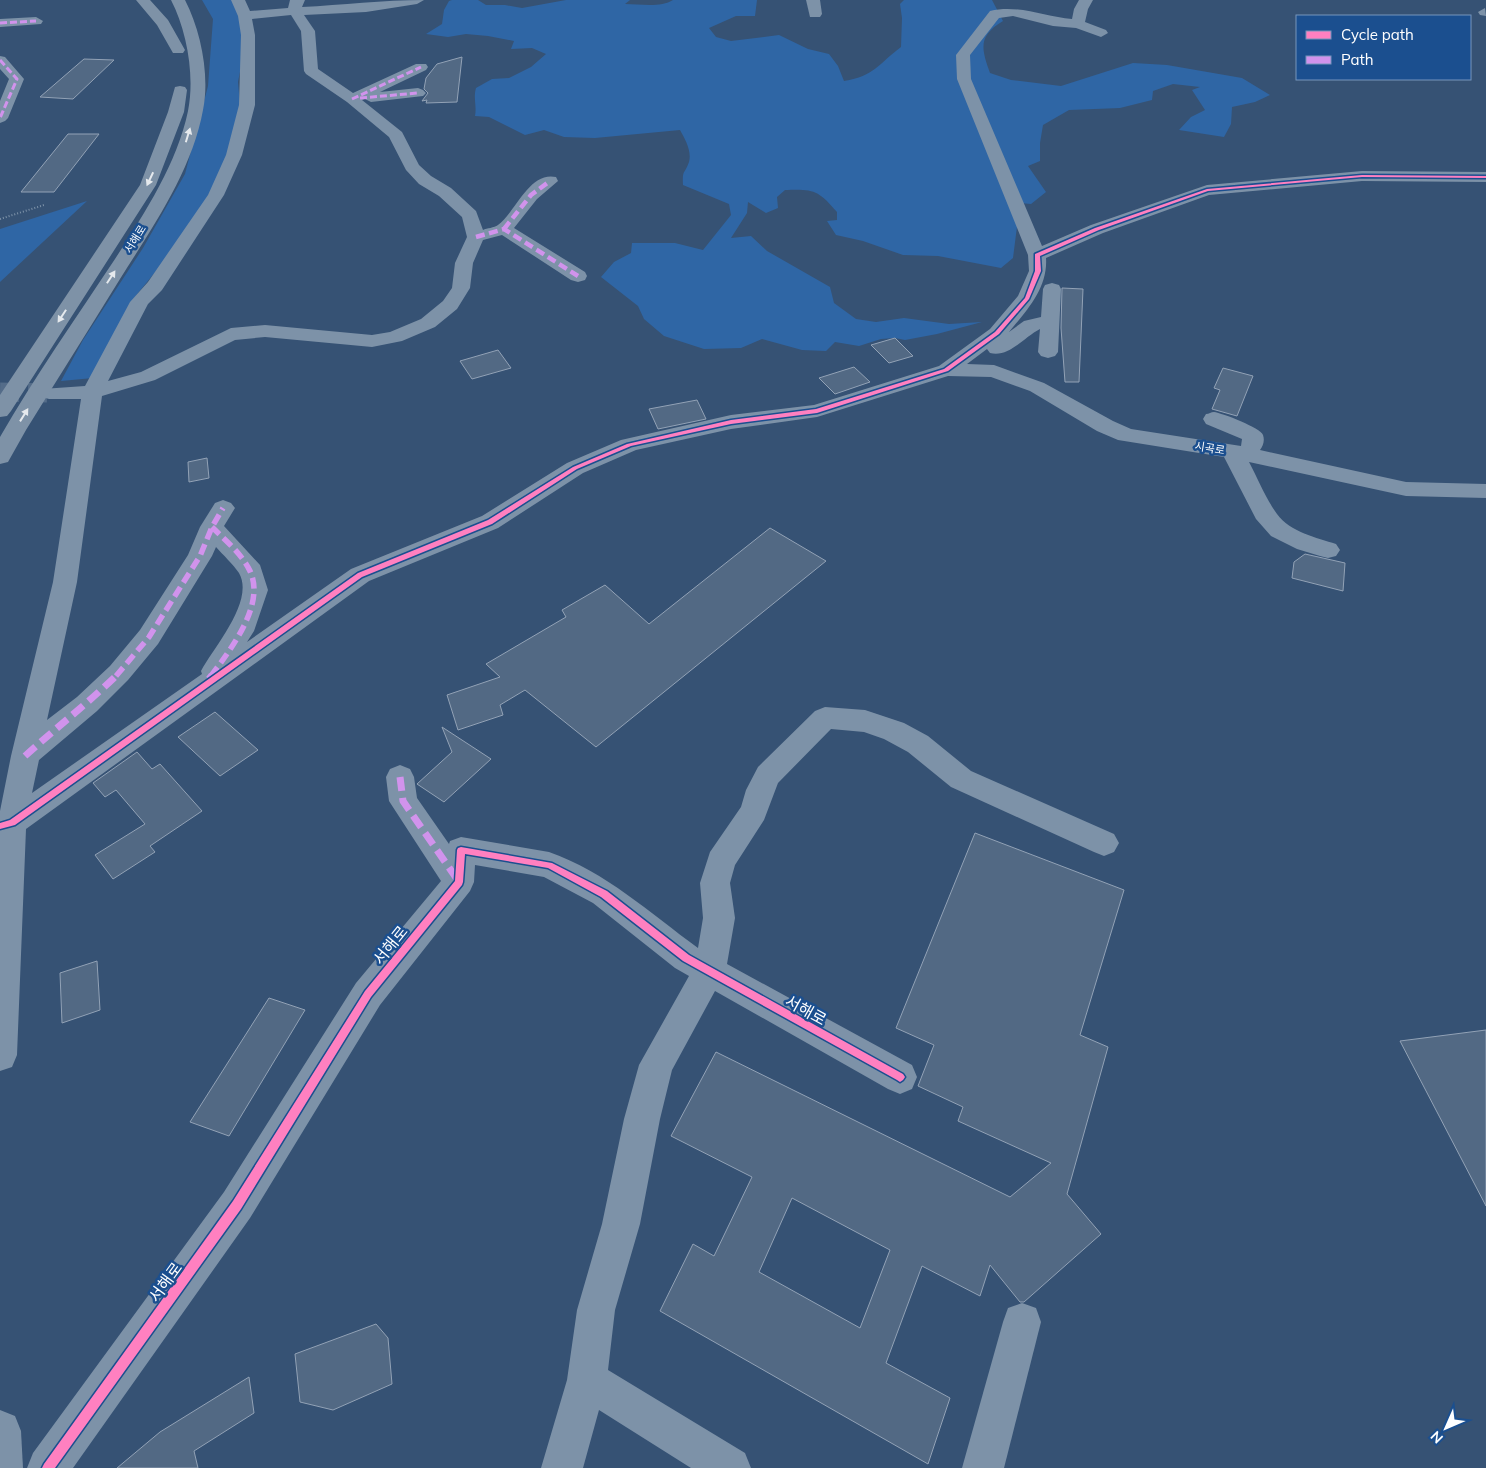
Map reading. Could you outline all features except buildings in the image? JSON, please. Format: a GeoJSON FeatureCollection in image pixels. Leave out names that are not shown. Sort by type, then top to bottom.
{"type":"FeatureCollection","features":[{"type":"Feature","properties":{"kind":"highway"},"geometry":{"type":"LineString","coordinates":[[143,0],[163,23],[178,50]]}},
{"type":"Feature","properties":{"kind":"highway","name":"서해로"},"geometry":{"type":"LineString","coordinates":[[0,411],[148,185],[159,160],[176,112],[180,89],[180,72],[178,50],[171,22],[159,0]]}},
{"type":"Feature","properties":{"kind":"highway","name":"서해로"},"geometry":{"type":"LineString","coordinates":[[0,457],[15,430],[139,235],[185,146],[198,95],[197,69],[187,22],[180,0]]}},
{"type":"Feature","properties":{"kind":"street"},"geometry":{"type":"LineString","coordinates":[[0,1054],[6,825],[25,756],[66,582],[92,392],[140,302],[155,286],[216,195],[234,155],[246,105],[248,35],[241,8],[297,5],[366,8],[417,0]]}},
{"type":"Feature","properties":{"kind":"street"},"geometry":{"type":"LineString","coordinates":[[813,0],[815,14]]}},
{"type":"Feature","properties":{"kind":"street"},"geometry":{"type":"LineString","coordinates":[[1078,24],[1080,9],[1086,0]]}},
{"type":"Feature","properties":{"kind":"street"},"geometry":{"type":"LineString","coordinates":[[49,393],[92,392],[148,376],[231,334],[265,331],[372,341],[395,336],[428,323],[450,305],[461,288],[464,263],[476,237],[470,215],[445,192],[425,180],[412,167],[396,135],[352,99],[311,71],[308,31],[297,5]]}},
{"type":"Feature","properties":{"kind":"street"},"geometry":{"type":"LineString","coordinates":[[6,825],[360,575],[490,522],[575,468],[629,445],[731,422],[817,411],[946,370],[997,333],[1027,298],[1038,271],[1037,255],[964,79],[963,55],[995,14],[1013,12],[1053,22],[1078,24],[1101,33]]}},
{"type":"Feature","properties":{"kind":"street"},"geometry":{"type":"LineString","coordinates":[[0,23],[36,21]]}},
{"type":"Feature","properties":{"kind":"street"},"geometry":{"type":"LineString","coordinates":[[0,60],[17,79],[0,118]]}},
{"type":"Feature","properties":{"kind":"street"},"geometry":{"type":"LineString","coordinates":[[352,99],[421,67]]}},
{"type":"Feature","properties":{"kind":"street"},"geometry":{"type":"LineString","coordinates":[[352,99],[418,93]]}},
{"type":"Feature","properties":{"kind":"street"},"geometry":{"type":"LineString","coordinates":[[1037,255],[1098,230],[1207,190],[1362,176],[1486,177]]}},
{"type":"Feature","properties":{"kind":"street"},"geometry":{"type":"LineString","coordinates":[[476,237],[504,229],[531,195],[550,180]]}},
{"type":"Feature","properties":{"kind":"street"},"geometry":{"type":"LineString","coordinates":[[504,229],[578,276]]}},
{"type":"Feature","properties":{"kind":"street"},"geometry":{"type":"LineString","coordinates":[[1048,352],[1052,290]]}},
{"type":"Feature","properties":{"kind":"street"},"geometry":{"type":"LineString","coordinates":[[971,371],[1019,332],[1031,325],[1050,320]]}},
{"type":"Feature","properties":{"kind":"street","name":"시곡로"},"geometry":{"type":"LineString","coordinates":[[946,370],[994,371],[1037,387],[1105,426],[1126,435],[1239,453],[1406,489],[1486,491]]}},
{"type":"Feature","properties":{"kind":"street"},"geometry":{"type":"LineString","coordinates":[[1214,419],[1226,422],[1253,436],[1253,445],[1239,453],[1268,519],[1279,530],[1304,543],[1328,550]]}},
{"type":"Feature","properties":{"kind":"street"},"geometry":{"type":"LineString","coordinates":[[25,756],[56,728],[87,704],[119,673],[149,637],[200,556],[218,517],[251,571],[256,590],[240,631],[204,686]]}},
{"type":"Feature","properties":{"kind":"street"},"geometry":{"type":"LineString","coordinates":[[562,1468],[587,1380],[596,1310],[620,1224],[642,1119],[656,1065],[710,972],[718,918],[715,883],[721,861],[754,811],[760,790],[768,775],[780,761],[794,751],[825,718],[865,721],[918,744],[961,779],[1104,843]]}},
{"type":"Feature","properties":{"kind":"street"},"geometry":{"type":"LineString","coordinates":[[400,776],[403,801],[459,882]]}},
{"type":"Feature","properties":{"kind":"street","name":"서해로"},"geometry":{"type":"LineString","coordinates":[[48,1468],[237,1205],[368,994],[459,882],[461,850],[549,864],[604,894],[686,958],[900,1078]]}},
{"type":"Feature","properties":{"kind":"street"},"geometry":{"type":"LineString","coordinates":[[983,1468],[1022,1322]]}},
{"type":"Feature","properties":{"kind":"street"},"geometry":{"type":"LineString","coordinates":[[587,1380],[730,1468]]}},
{"type":"Feature","properties":{"kind":"street"},"geometry":{"type":"LineString","coordinates":[[0,1431],[2,1468]]}},
{"type":"Feature","properties":{"kind":"path"},"geometry":{"type":"LineString","coordinates":[[0,219],[44,205]]}},
{"type":"Feature","properties":{"kind":"shaded area"},"geometry":{"type":"Polygon","coordinates":[[[202,0],[234,0],[240,12],[243,56],[238,82],[240,105],[228,163],[196,216],[165,260],[134,298],[93,378],[61,381],[83,340],[143,248],[185,174],[208,86],[213,19],[202,0]]]}},
{"type":"Feature","properties":{"kind":"shaded area"},"geometry":{"type":"Polygon","coordinates":[[[478,0],[486,5],[505,5],[522,8],[566,0],[630,0],[625,4],[650,5],[662,4],[673,0],[757,0],[755,16],[736,16],[709,28],[716,37],[731,41],[779,35],[808,49],[829,54],[838,66],[844,81],[870,73],[901,47],[902,18],[900,4],[904,0],[992,0],[1003,21],[989,32],[984,43],[985,56],[990,73],[1011,80],[1061,86],[1133,63],[1167,65],[1242,78],[1270,95],[1255,102],[1232,107],[1231,124],[1224,137],[1179,130],[1191,117],[1205,110],[1192,90],[1200,87],[1173,84],[1153,91],[1152,100],[1120,108],[1069,110],[1043,125],[1040,161],[1028,166],[1046,192],[1031,204],[1020,203],[1013,258],[1001,268],[938,256],[903,255],[863,241],[836,235],[827,221],[837,220],[837,212],[825,199],[815,192],[785,190],[777,197],[778,208],[766,213],[748,202],[747,213],[731,238],[751,236],[767,251],[830,287],[834,303],[856,319],[876,322],[904,318],[949,324],[982,322],[905,340],[895,338],[881,339],[859,346],[835,342],[826,351],[802,350],[762,339],[741,348],[704,349],[664,336],[644,319],[638,306],[601,277],[614,262],[631,253],[632,243],[675,243],[703,250],[731,215],[729,204],[683,185],[683,174],[689,162],[690,154],[688,145],[680,130],[595,138],[564,137],[544,130],[525,135],[489,117],[475,116],[476,88],[492,79],[509,78],[531,67],[546,54],[532,48],[511,49],[514,41],[488,36],[466,34],[448,37],[426,34],[442,24],[444,10],[449,1],[478,0]]]}},
{"type":"Feature","properties":{"kind":"shaded area"},"geometry":{"type":"Polygon","coordinates":[[[87,201],[0,282],[0,229],[87,201]]]}},
{"type":"Feature","properties":{"kind":"tunnel"},"geometry":{"type":"LineString","coordinates":[[0,392],[49,393]]}},
{"type":"Feature","properties":{"kind":"marked path"},"geometry":{"type":"LineString","coordinates":[[0,23],[36,21]]}},
{"type":"Feature","properties":{"kind":"marked path"},"geometry":{"type":"LineString","coordinates":[[0,60],[17,79],[0,118]]}},
{"type":"Feature","properties":{"kind":"marked path"},"geometry":{"type":"LineString","coordinates":[[352,99],[421,67]]}},
{"type":"Feature","properties":{"kind":"marked path"},"geometry":{"type":"LineString","coordinates":[[360,98],[418,93]]}},
{"type":"Feature","properties":{"kind":"marked path"},"geometry":{"type":"LineString","coordinates":[[504,229],[531,195],[550,181]]}},
{"type":"Feature","properties":{"kind":"marked path"},"geometry":{"type":"LineString","coordinates":[[476,237],[504,229],[578,276]]}},
{"type":"Feature","properties":{"kind":"marked path"},"geometry":{"type":"LineString","coordinates":[[25,756],[56,728],[87,704],[119,673],[149,637],[200,556],[212,527],[223,508]]}},
{"type":"Feature","properties":{"kind":"marked path"},"geometry":{"type":"LineString","coordinates":[[209,679],[243,626],[254,596],[254,582],[250,570],[242,558],[212,527]]}},
{"type":"Feature","properties":{"kind":"marked path"},"geometry":{"type":"LineString","coordinates":[[400,777],[403,801],[459,882]]}},
{"type":"Feature","properties":{"kind":"cycle path"},"geometry":{"type":"LineString","coordinates":[[0,826],[12,823],[360,575],[490,522],[575,468],[629,445],[731,422],[817,411],[946,370],[997,333],[1027,298],[1038,271],[1037,255],[1097,229],[1207,190],[1362,176],[1486,177]]}},
{"type":"Feature","properties":{"kind":"cycle path"},"geometry":{"type":"LineString","coordinates":[[48,1468],[237,1205],[368,994],[459,882],[461,850],[549,865],[604,894],[686,958],[900,1077]]}}]}
